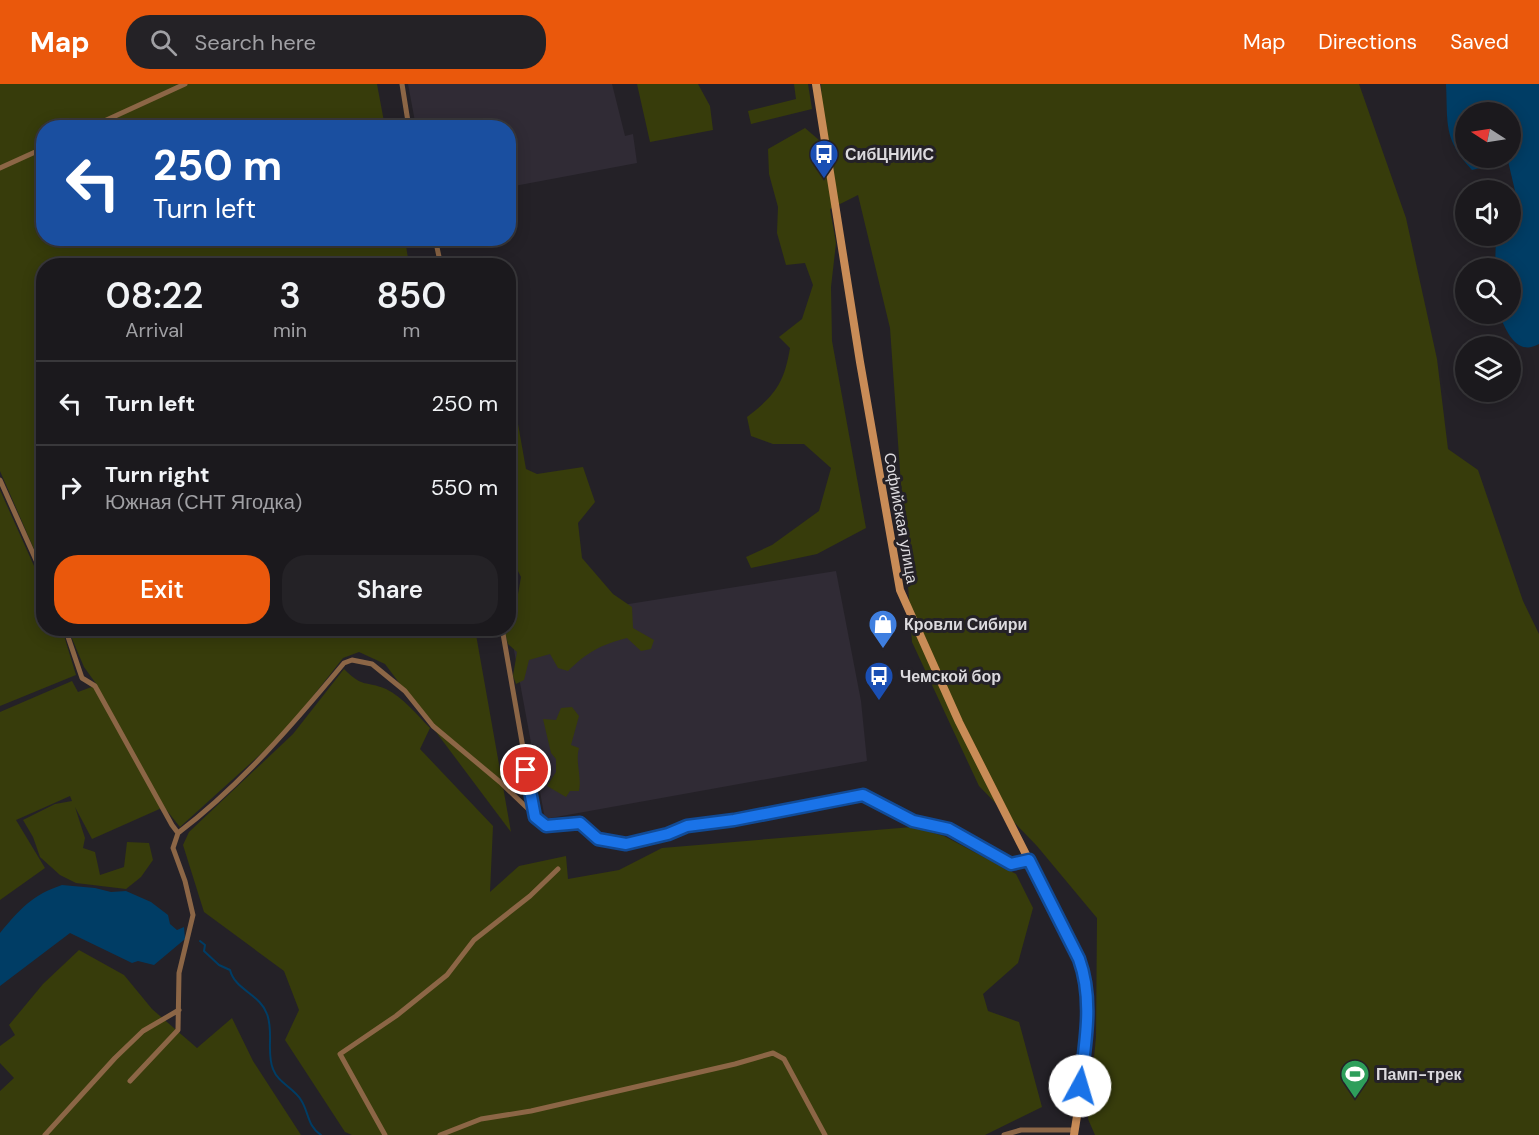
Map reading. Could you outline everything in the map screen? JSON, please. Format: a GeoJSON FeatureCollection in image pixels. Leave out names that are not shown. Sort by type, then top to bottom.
{"type":"FeatureCollection","features":[{"type":"Feature","properties":{"kind":"main road","name":"Софийская улица"},"geometry":{"type":"LineString","coordinates":[[816,84],[860,362],[900,590],[959,722],[1085,975],[1087,1014],[1074,1133]]}},
{"type":"Feature","properties":{"kind":"street"},"geometry":{"type":"LineString","coordinates":[[106,120],[185,84]]}},
{"type":"Feature","properties":{"kind":"street"},"geometry":{"type":"LineString","coordinates":[[402,84],[407,120]]}},
{"type":"Feature","properties":{"kind":"street"},"geometry":{"type":"LineString","coordinates":[[0,168],[36,152]]}},
{"type":"Feature","properties":{"kind":"street"},"geometry":{"type":"LineString","coordinates":[[0,480],[36,560]]}},
{"type":"Feature","properties":{"kind":"street"},"geometry":{"type":"LineString","coordinates":[[68,636],[82,678],[94,686],[178,833]]}},
{"type":"Feature","properties":{"kind":"street"},"geometry":{"type":"LineString","coordinates":[[503,636],[535,817]]}},
{"type":"Feature","properties":{"kind":"street"},"geometry":{"type":"LineString","coordinates":[[130,1082],[178,1030],[178,973],[193,915],[185,881],[173,848],[178,833],[235,784],[283,734],[344,663],[352,660],[372,664],[405,691],[433,726],[546,826],[580,823],[598,839],[626,844],[668,834],[687,826],[734,820],[863,795],[913,821],[949,829],[1011,864],[1029,860]]}},
{"type":"Feature","properties":{"kind":"street"},"geometry":{"type":"LineString","coordinates":[[385,1135],[340,1054],[396,1016],[447,975],[474,940],[530,896],[558,869]]}},
{"type":"Feature","properties":{"kind":"street"},"geometry":{"type":"LineString","coordinates":[[45,1135],[115,1058],[143,1031],[179,1010]]}},
{"type":"Feature","properties":{"kind":"street"},"geometry":{"type":"LineString","coordinates":[[440,1135],[481,1119],[531,1111],[735,1064],[773,1053],[784,1059],[825,1135]]}},
{"type":"Feature","properties":{"kind":"street"},"geometry":{"type":"LineString","coordinates":[[1005,1135],[1021,1130],[1074,1133]]}},
{"type":"Feature","properties":{"kind":"shaded area"},"geometry":{"type":"Polygon","coordinates":[[[408,84],[612,84],[625,136],[633,134],[637,163],[516,186],[516,120],[415,120],[408,84]]]}},
{"type":"Feature","properties":{"kind":"shaded area"},"geometry":{"type":"Polygon","coordinates":[[[836,571],[861,701],[867,761],[545,819],[511,636],[516,636],[516,622],[836,571]]]}},
{"type":"Feature","properties":{"kind":"green space"},"geometry":{"type":"Polygon","coordinates":[[[0,84],[377,84],[384,120],[36,120],[36,246],[406,246],[408,258],[36,258],[36,554],[0,471],[0,84]]]}},
{"type":"Feature","properties":{"kind":"green space"},"geometry":{"type":"Polygon","coordinates":[[[637,84],[698,84],[710,106],[713,130],[650,142],[637,84]]]}},
{"type":"Feature","properties":{"kind":"green space"},"geometry":{"type":"Polygon","coordinates":[[[794,84],[808,84],[812,109],[751,124],[748,111],[796,99],[794,84]]]}},
{"type":"Feature","properties":{"kind":"green space"},"geometry":{"type":"Polygon","coordinates":[[[821,84],[1359,84],[1406,218],[1437,359],[1448,449],[1478,470],[1523,601],[1539,634],[1539,1135],[1095,1135],[1088,1119],[1096,1037],[1097,918],[1037,846],[979,786],[912,642],[890,328],[858,195],[830,209],[836,243],[831,287],[832,341],[866,528],[817,554],[751,568],[746,557],[772,545],[819,511],[831,468],[804,444],[773,444],[751,436],[747,417],[765,402],[781,380],[790,348],[779,337],[802,319],[813,285],[805,263],[786,265],[777,233],[778,207],[769,174],[768,149],[805,128],[819,140],[825,171],[821,84]]]}},
{"type":"Feature","properties":{"kind":"green space"},"geometry":{"type":"Polygon","coordinates":[[[516,424],[518,424],[526,469],[537,474],[583,467],[595,502],[578,523],[582,558],[613,594],[632,607],[633,628],[654,640],[651,649],[641,651],[627,638],[595,650],[568,671],[558,668],[550,654],[529,660],[524,680],[516,684],[513,676],[517,652],[508,644],[506,636],[516,636],[516,595],[521,577],[516,567],[516,424]]]}},
{"type":"Feature","properties":{"kind":"green space"},"geometry":{"type":"Polygon","coordinates":[[[0,490],[36,570],[36,636],[64,636],[76,675],[0,706],[0,490]]]}},
{"type":"Feature","properties":{"kind":"green space"},"geometry":{"type":"Polygon","coordinates":[[[71,636],[476,636],[511,832],[385,664],[359,652],[343,658],[284,733],[180,827],[164,807],[92,839],[75,807],[85,838],[83,848],[95,852],[100,875],[124,867],[127,842],[149,843],[153,860],[141,877],[126,889],[76,883],[60,875],[40,857],[33,837],[23,820],[55,804],[72,801],[70,796],[16,820],[45,868],[0,900],[0,712],[72,681],[78,692],[97,685],[84,667],[71,636]]]}},
{"type":"Feature","properties":{"kind":"green space"},"geometry":{"type":"Polygon","coordinates":[[[344,669],[361,682],[392,692],[430,728],[420,749],[493,826],[490,892],[519,866],[566,856],[568,879],[619,870],[662,848],[912,827],[944,836],[1016,874],[1033,908],[1018,963],[983,994],[988,1011],[1019,1022],[1042,1107],[985,1135],[352,1135],[345,1132],[285,1040],[299,1010],[284,971],[204,912],[183,845],[189,832],[293,734],[344,669]]]}},
{"type":"Feature","properties":{"kind":"green space"},"geometry":{"type":"Polygon","coordinates":[[[572,707],[579,716],[571,745],[579,748],[580,786],[579,791],[570,791],[566,797],[547,786],[556,772],[556,759],[551,753],[543,719],[556,720],[561,708],[572,707]]]}},
{"type":"Feature","properties":{"kind":"green space"},"geometry":{"type":"Polygon","coordinates":[[[79,950],[124,975],[152,1009],[197,1048],[232,1018],[253,1061],[301,1135],[0,1135],[0,1091],[14,1078],[0,1063],[0,1046],[15,1035],[9,1025],[43,984],[79,950]]]}},
{"type":"Feature","properties":{"kind":"water"},"geometry":{"type":"Polygon","coordinates":[[[1446,84],[1539,84],[1539,344],[1531,347],[1521,346],[1521,336],[1510,336],[1504,324],[1521,324],[1521,258],[1495,258],[1496,246],[1521,246],[1521,180],[1512,180],[1510,168],[1521,168],[1521,102],[1455,102],[1455,147],[1447,121],[1446,84]]]}},
{"type":"Feature","properties":{"kind":"water"},"geometry":{"type":"Polygon","coordinates":[[[62,885],[111,892],[126,891],[151,902],[168,915],[170,924],[177,930],[184,927],[185,939],[154,965],[138,961],[132,963],[70,933],[0,986],[0,933],[34,898],[62,885]]]}},
{"type":"Feature","properties":{"kind":"waterway"},"geometry":{"type":"LineString","coordinates":[[200,941],[205,945],[204,951],[219,965],[230,970],[237,982],[264,1007],[269,1021],[270,1056],[275,1074],[298,1096],[313,1127],[321,1135]]}},
{"type":"Feature","properties":{"kind":"place","name":"СибЦНИИС"},"geometry":{"type":"Point","coordinates":[824,180]}},
{"type":"Feature","properties":{"kind":"place","name":"Кровли Сибири"},"geometry":{"type":"Point","coordinates":[883,650]}},
{"type":"Feature","properties":{"kind":"place","name":"Чемской бор"},"geometry":{"type":"Point","coordinates":[879,702]}},
{"type":"Feature","properties":{"kind":"place","name":"Памп-трек"},"geometry":{"type":"Point","coordinates":[1355,1100]}},
{"type":"Feature","properties":{"kind":"route"},"geometry":{"type":"LineString","coordinates":[[526,770],[535,817],[546,826],[580,823],[598,839],[626,844],[668,834],[687,826],[734,820],[863,795],[913,821],[949,829],[1011,864],[1029,860],[1085,975],[1088,991],[1087,1014],[1080,1086]]}}]}
